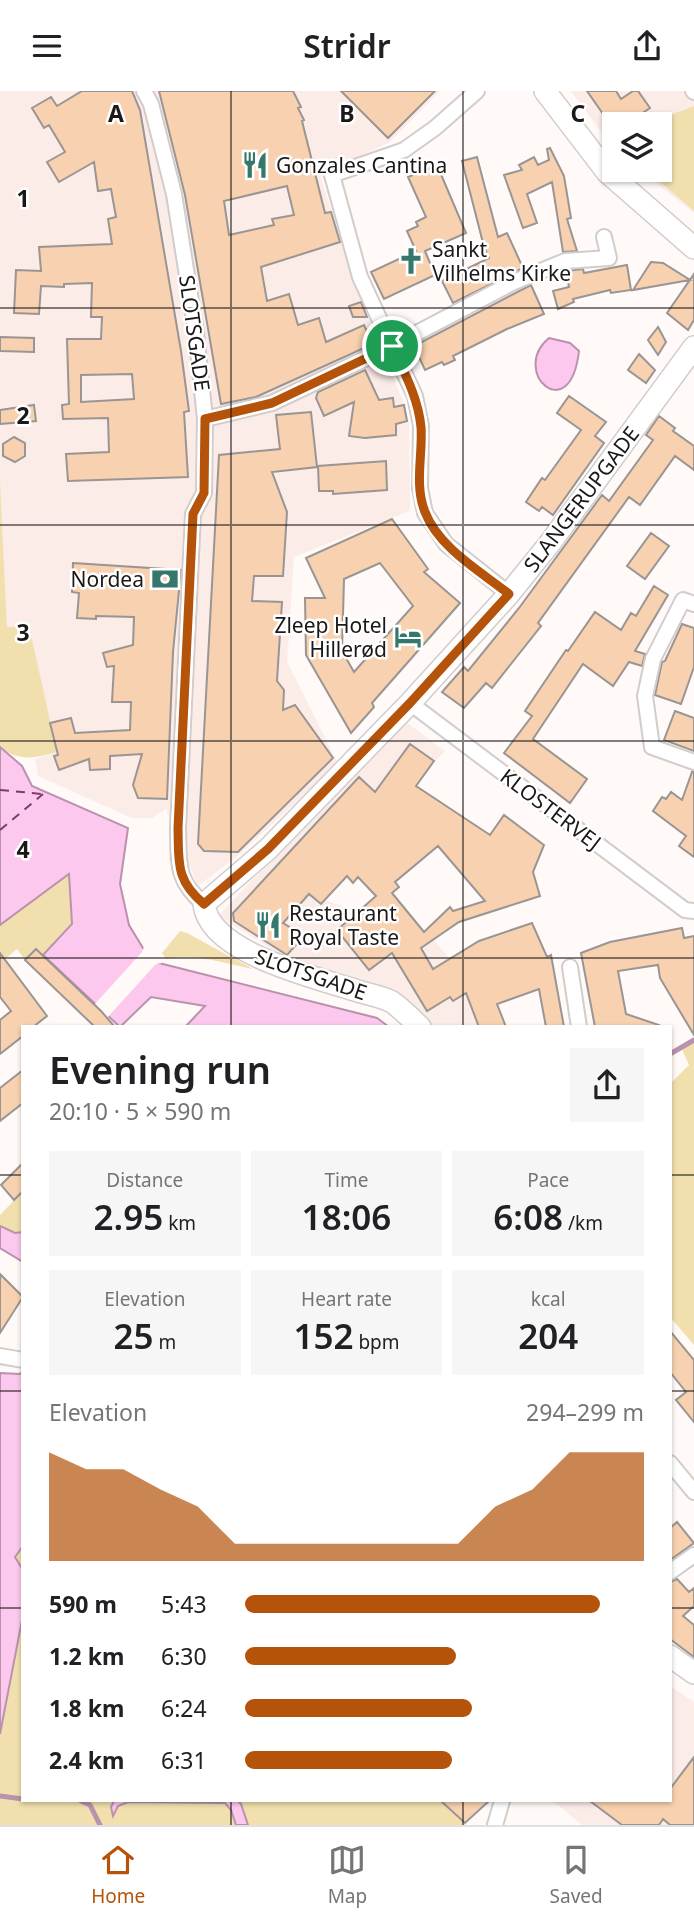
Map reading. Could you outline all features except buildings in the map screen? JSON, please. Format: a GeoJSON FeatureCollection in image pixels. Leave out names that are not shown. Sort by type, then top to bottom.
{"type":"FeatureCollection","features":[{"type":"Feature","properties":{"kind":"street","name":"SLOTSGADE"},"geometry":{"type":"LineString","coordinates":[[144,91],[151,104],[174,194],[196,332],[205,419],[204,493],[193,514],[178,828],[179,871],[188,891],[220,933],[242,949],[282,966],[390,1001],[417,1025]]}},
{"type":"Feature","properties":{"kind":"street"},"geometry":{"type":"LineString","coordinates":[[477,91],[435,128],[404,150],[332,175],[360,277],[415,396],[421,426],[420,488],[425,513],[446,544],[509,594]]}},
{"type":"Feature","properties":{"kind":"street"},"geometry":{"type":"LineString","coordinates":[[545,91],[607,172],[694,248]]}},
{"type":"Feature","properties":{"kind":"street"},"geometry":{"type":"LineString","coordinates":[[205,419],[272,403],[392,346],[514,282],[565,261],[609,258],[604,237]]}},
{"type":"Feature","properties":{"kind":"street","name":"SLANGERUPGADE"},"geometry":{"type":"LineString","coordinates":[[205,910],[410,703],[509,594],[550,543],[694,347]]}},
{"type":"Feature","properties":{"kind":"street"},"geometry":{"type":"LineString","coordinates":[[694,604],[683,600],[653,659],[645,696],[652,747],[694,762]]}},
{"type":"Feature","properties":{"kind":"street","name":"KLOSTERVEJ"},"geometry":{"type":"LineString","coordinates":[[410,703],[685,910],[694,911]]}},
{"type":"Feature","properties":{"kind":"street"},"geometry":{"type":"LineString","coordinates":[[570,967],[579,1025]]}},
{"type":"Feature","properties":{"kind":"street"},"geometry":{"type":"LineString","coordinates":[[0,1356],[21,1360]]}},
{"type":"Feature","properties":{"kind":"street"},"geometry":{"type":"LineString","coordinates":[[672,1465],[694,1492]]}},
{"type":"Feature","properties":{"kind":"street"},"geometry":{"type":"LineString","coordinates":[[672,1571],[694,1555]]}},
{"type":"Feature","properties":{"kind":"street"},"geometry":{"type":"LineString","coordinates":[[672,1656],[694,1673]]}},
{"type":"Feature","properties":{"kind":"street"},"geometry":{"type":"LineString","coordinates":[[495,1825],[502,1802]]}},
{"type":"Feature","properties":{"kind":"shaded area"},"geometry":{"type":"Polygon","coordinates":[[[0,91],[440,91],[390,142],[320,175],[354,282],[409,422],[410,511],[294,557],[287,662],[338,764],[236,857],[198,886],[166,809],[152,818],[132,818],[38,776],[35,759],[56,752],[29,627],[7,628],[0,479],[0,91]]]}},
{"type":"Feature","properties":{"kind":"shaded area"},"geometry":{"type":"Polygon","coordinates":[[[571,91],[694,91],[694,213],[655,182],[672,182],[672,112],[602,112],[602,133],[571,91]]]}},
{"type":"Feature","properties":{"kind":"shaded area"},"geometry":{"type":"Polygon","coordinates":[[[694,106],[694,211],[660,182],[672,182],[672,114],[694,106]]]}},
{"type":"Feature","properties":{"kind":"shaded area"},"geometry":{"type":"Polygon","coordinates":[[[549,338],[570,343],[579,351],[573,374],[565,387],[555,390],[546,386],[539,377],[536,365],[538,351],[549,338]]]}},
{"type":"Feature","properties":{"kind":"shaded area"},"geometry":{"type":"Polygon","coordinates":[[[0,479],[7,627],[29,626],[57,752],[34,757],[20,757],[0,747],[0,479]]]}},
{"type":"Feature","properties":{"kind":"shaded area"},"geometry":{"type":"Polygon","coordinates":[[[406,722],[445,751],[307,894],[431,937],[493,1009],[494,1025],[426,1025],[295,963],[218,916],[406,722]]]}},
{"type":"Feature","properties":{"kind":"shaded area"},"geometry":{"type":"Polygon","coordinates":[[[0,747],[22,766],[32,786],[128,828],[120,884],[129,925],[143,948],[159,963],[377,1018],[386,1025],[187,1025],[205,1006],[151,997],[122,1025],[118,1025],[43,955],[72,924],[69,874],[0,925],[0,747]]]}},
{"type":"Feature","properties":{"kind":"shaded area"},"geometry":{"type":"Polygon","coordinates":[[[69,873],[72,924],[43,955],[36,949],[25,960],[17,949],[5,959],[0,953],[0,925],[69,873]]]}},
{"type":"Feature","properties":{"kind":"shaded area"},"geometry":{"type":"Polygon","coordinates":[[[180,931],[253,969],[199,958],[166,959],[162,953],[180,931]]]}},
{"type":"Feature","properties":{"kind":"shaded area"},"geometry":{"type":"Polygon","coordinates":[[[694,1040],[694,1345],[672,1319],[672,1082],[689,1065],[681,1047],[694,1040]]]}},
{"type":"Feature","properties":{"kind":"shaded area"},"geometry":{"type":"Polygon","coordinates":[[[21,1193],[21,1232],[16,1233],[0,1226],[0,1215],[21,1193]]]}},
{"type":"Feature","properties":{"kind":"shaded area"},"geometry":{"type":"Polygon","coordinates":[[[0,1226],[15,1233],[21,1232],[21,1261],[0,1248],[0,1226]]]}},
{"type":"Feature","properties":{"kind":"shaded area"},"geometry":{"type":"Polygon","coordinates":[[[0,1373],[20,1374],[21,1549],[15,1557],[21,1567],[21,1625],[0,1734],[0,1373]]]}},
{"type":"Feature","properties":{"kind":"shaded area"},"geometry":{"type":"Polygon","coordinates":[[[21,1549],[21,1802],[442,1802],[466,1825],[0,1825],[0,1558],[15,1557],[21,1549]]]}},
{"type":"Feature","properties":{"kind":"shaded area"},"geometry":{"type":"Polygon","coordinates":[[[672,1687],[694,1702],[694,1825],[582,1825],[554,1802],[672,1802],[672,1687]]]}},
{"type":"Feature","properties":{"kind":"shaded area"},"geometry":{"type":"Polygon","coordinates":[[[114,1802],[128,1802],[118,1806],[113,1816],[111,1807],[114,1802]]]}},
{"type":"Feature","properties":{"kind":"shaded area"},"geometry":{"type":"Polygon","coordinates":[[[128,1802],[239,1802],[248,1825],[236,1825],[231,1810],[225,1803],[128,1802]]]}},
{"type":"Feature","properties":{"kind":"pier"},"geometry":{"type":"Polygon","coordinates":[[[144,947],[162,963],[156,964],[107,1018],[94,1005],[144,947]]]}},
{"type":"Feature","properties":{"kind":"waterway"},"geometry":{"type":"LineString","coordinates":[[672,1053],[694,1040]]}},
{"type":"Feature","properties":{"kind":"waterway"},"geometry":{"type":"LineString","coordinates":[[0,1796],[21,1799]]}},
{"type":"Feature","properties":{"kind":"waterway"},"geometry":{"type":"LineString","coordinates":[[83,1802],[90,1805],[100,1825]]}},
{"type":"Feature","properties":{"kind":"ferry route"},"geometry":{"type":"LineString","coordinates":[[0,790],[42,794]]}},
{"type":"Feature","properties":{"kind":"ferry route"},"geometry":{"type":"LineString","coordinates":[[0,830],[43,794]]}},
{"type":"Feature","properties":{"kind":"place","name":"Gonzales Cantina"},"geometry":{"type":"Point","coordinates":[255,165]}},
{"type":"Feature","properties":{"kind":"place","name":"Sankt Vilhelms Kirke"},"geometry":{"type":"Point","coordinates":[411,261]}},
{"type":"Feature","properties":{"kind":"place","name":"Nordea"},"geometry":{"type":"Point","coordinates":[165,579]}},
{"type":"Feature","properties":{"kind":"place","name":"Zleep Hotel Hillerød"},"geometry":{"type":"Point","coordinates":[408,637]}},
{"type":"Feature","properties":{"kind":"place","name":"Restaurant Royal Taste"},"geometry":{"type":"Point","coordinates":[268,925]}},
{"type":"Feature","properties":{"kind":"route"},"geometry":{"type":"LineString","coordinates":[[392,346],[415,396],[421,426],[420,488],[425,513],[446,544],[509,594],[410,703],[268,849],[212,894],[204,904],[188,891],[179,871],[178,828],[193,514],[204,493],[205,419],[272,403],[392,346]]}}]}
